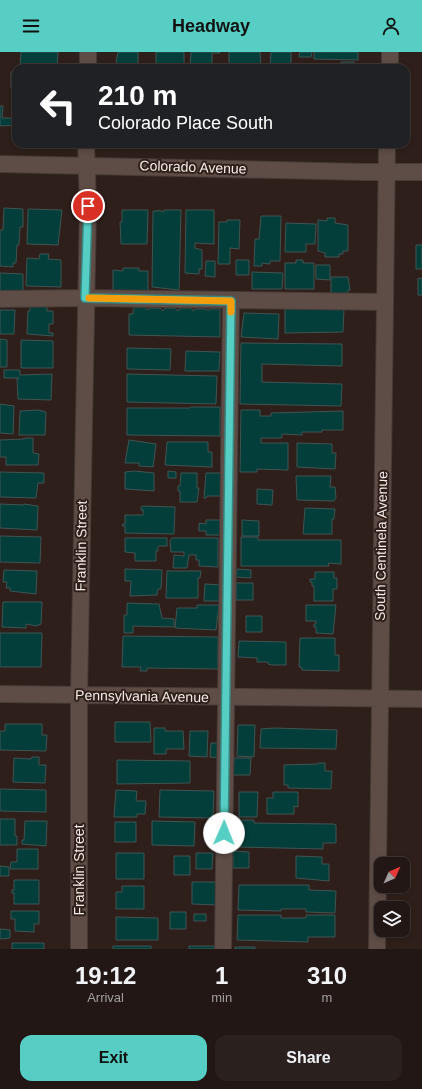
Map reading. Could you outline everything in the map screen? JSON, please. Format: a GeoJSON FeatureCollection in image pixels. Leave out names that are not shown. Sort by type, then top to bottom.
{"type":"FeatureCollection","features":[{"type":"Feature","properties":{"kind":"street"},"geometry":{"type":"LineString","coordinates":[[88,52],[88,64]]}},
{"type":"Feature","properties":{"kind":"street"},"geometry":{"type":"LineString","coordinates":[[390,52],[390,64]]}},
{"type":"Feature","properties":{"kind":"street","name":"Franklin Street"},"geometry":{"type":"LineString","coordinates":[[79,949],[79,695],[85,298],[88,206],[86,148]]}},
{"type":"Feature","properties":{"kind":"street","name":"South Centinela Avenue"},"geometry":{"type":"LineString","coordinates":[[377,949],[387,148]]}},
{"type":"Feature","properties":{"kind":"street","name":"Colorado Avenue"},"geometry":{"type":"LineString","coordinates":[[0,164],[86,164],[422,172]]}},
{"type":"Feature","properties":{"kind":"street"},"geometry":{"type":"LineString","coordinates":[[0,299],[85,298],[384,302]]}},
{"type":"Feature","properties":{"kind":"street"},"geometry":{"type":"LineString","coordinates":[[223,949],[231,301]]}},
{"type":"Feature","properties":{"kind":"street","name":"Pennsylvania Avenue"},"geometry":{"type":"LineString","coordinates":[[0,694],[422,698]]}},
{"type":"Feature","properties":{"kind":"building"},"geometry":{"type":"Polygon","coordinates":[[[21,52],[58,52],[57,64],[20,64],[21,52]]]}},
{"type":"Feature","properties":{"kind":"building"},"geometry":{"type":"Polygon","coordinates":[[[118,52],[138,52],[138,64],[116,63],[118,52]]]}},
{"type":"Feature","properties":{"kind":"building"},"geometry":{"type":"Polygon","coordinates":[[[156,52],[184,52],[184,64],[156,64],[156,52]]]}},
{"type":"Feature","properties":{"kind":"building"},"geometry":{"type":"Polygon","coordinates":[[[191,52],[220,52],[212,53],[212,64],[190,64],[191,52]]]}},
{"type":"Feature","properties":{"kind":"building"},"geometry":{"type":"Polygon","coordinates":[[[229,52],[260,52],[261,64],[229,64],[229,52]]]}},
{"type":"Feature","properties":{"kind":"building"},"geometry":{"type":"Polygon","coordinates":[[[271,52],[291,52],[291,64],[270,64],[271,52]]]}},
{"type":"Feature","properties":{"kind":"building"},"geometry":{"type":"Polygon","coordinates":[[[300,52],[312,52],[311,57],[299,57],[300,52]]]}},
{"type":"Feature","properties":{"kind":"building"},"geometry":{"type":"Polygon","coordinates":[[[314,52],[358,52],[358,60],[314,59],[314,52]]]}},
{"type":"Feature","properties":{"kind":"building"},"geometry":{"type":"Polygon","coordinates":[[[341,62],[354,62],[354,64],[341,64],[341,62]]]}},
{"type":"Feature","properties":{"kind":"building"},"geometry":{"type":"Polygon","coordinates":[[[11,72],[12,72],[12,88],[11,72]]]}},
{"type":"Feature","properties":{"kind":"building"},"geometry":{"type":"Polygon","coordinates":[[[0,106],[3,106],[2,118],[12,118],[12,125],[0,126],[0,106]]]}},
{"type":"Feature","properties":{"kind":"building"},"geometry":{"type":"Polygon","coordinates":[[[4,208],[23,209],[23,227],[20,227],[16,263],[13,263],[13,267],[0,266],[0,230],[3,230],[4,208]]]}},
{"type":"Feature","properties":{"kind":"building"},"geometry":{"type":"Polygon","coordinates":[[[28,209],[62,210],[58,245],[27,244],[28,209]]]}},
{"type":"Feature","properties":{"kind":"building"},"geometry":{"type":"Polygon","coordinates":[[[122,210],[148,210],[147,244],[121,244],[120,222],[122,222],[122,210]]]}},
{"type":"Feature","properties":{"kind":"building"},"geometry":{"type":"Polygon","coordinates":[[[158,210],[164,212],[164,210],[181,210],[179,290],[152,287],[153,211],[158,210]]]}},
{"type":"Feature","properties":{"kind":"building"},"geometry":{"type":"Polygon","coordinates":[[[186,210],[214,210],[214,244],[195,243],[195,248],[202,250],[202,269],[199,269],[199,274],[185,273],[186,210]]]}},
{"type":"Feature","properties":{"kind":"building"},"geometry":{"type":"Polygon","coordinates":[[[261,216],[281,216],[280,261],[270,261],[270,264],[262,263],[262,266],[254,266],[255,239],[259,239],[261,216]]]}},
{"type":"Feature","properties":{"kind":"building"},"geometry":{"type":"Polygon","coordinates":[[[327,218],[335,218],[335,223],[348,225],[348,251],[343,251],[343,254],[339,254],[339,257],[325,257],[325,253],[318,251],[318,220],[327,221],[327,218]]]}},
{"type":"Feature","properties":{"kind":"building"},"geometry":{"type":"Polygon","coordinates":[[[227,220],[240,220],[239,249],[230,248],[230,264],[218,264],[219,222],[227,222],[227,220]]]}},
{"type":"Feature","properties":{"kind":"building"},"geometry":{"type":"Polygon","coordinates":[[[286,223],[316,224],[315,244],[306,244],[306,252],[285,252],[286,223]]]}},
{"type":"Feature","properties":{"kind":"building"},"geometry":{"type":"Polygon","coordinates":[[[416,245],[422,245],[422,269],[416,269],[416,245]]]}},
{"type":"Feature","properties":{"kind":"building"},"geometry":{"type":"Polygon","coordinates":[[[40,254],[49,254],[48,259],[61,260],[61,287],[26,286],[27,258],[39,259],[40,254]]]}},
{"type":"Feature","properties":{"kind":"building"},"geometry":{"type":"Polygon","coordinates":[[[236,260],[249,260],[249,275],[236,275],[236,260]]]}},
{"type":"Feature","properties":{"kind":"building"},"geometry":{"type":"Polygon","coordinates":[[[296,260],[303,260],[303,263],[314,263],[314,289],[285,289],[285,263],[296,263],[296,260]]]}},
{"type":"Feature","properties":{"kind":"building"},"geometry":{"type":"Polygon","coordinates":[[[206,261],[215,261],[215,277],[205,276],[206,261]]]}},
{"type":"Feature","properties":{"kind":"building"},"geometry":{"type":"Polygon","coordinates":[[[316,265],[330,265],[330,280],[316,279],[316,265]]]}},
{"type":"Feature","properties":{"kind":"building"},"geometry":{"type":"Polygon","coordinates":[[[123,268],[139,268],[139,271],[148,271],[148,291],[113,291],[113,270],[123,271],[123,268]]]}},
{"type":"Feature","properties":{"kind":"building"},"geometry":{"type":"Polygon","coordinates":[[[252,272],[283,273],[282,289],[252,289],[252,272]]]}},
{"type":"Feature","properties":{"kind":"building"},"geometry":{"type":"Polygon","coordinates":[[[0,273],[23,274],[23,294],[0,293],[0,273]]]}},
{"type":"Feature","properties":{"kind":"building"},"geometry":{"type":"Polygon","coordinates":[[[331,277],[348,277],[350,290],[348,290],[348,295],[331,295],[331,277]]]}},
{"type":"Feature","properties":{"kind":"building"},"geometry":{"type":"Polygon","coordinates":[[[418,278],[422,279],[422,295],[418,295],[418,278]]]}},
{"type":"Feature","properties":{"kind":"building"},"geometry":{"type":"Polygon","coordinates":[[[30,304],[47,304],[47,311],[53,311],[53,324],[49,324],[49,333],[53,333],[53,336],[27,334],[28,311],[30,311],[30,304]]]}},
{"type":"Feature","properties":{"kind":"building"},"geometry":{"type":"Polygon","coordinates":[[[135,307],[145,307],[147,310],[150,308],[160,308],[163,311],[165,308],[175,308],[178,311],[180,308],[191,308],[193,311],[195,309],[206,309],[208,311],[210,309],[220,309],[220,337],[129,335],[129,314],[133,314],[135,307]]]}},
{"type":"Feature","properties":{"kind":"building"},"geometry":{"type":"Polygon","coordinates":[[[344,308],[343,332],[285,333],[285,309],[344,308]]]}},
{"type":"Feature","properties":{"kind":"building"},"geometry":{"type":"Polygon","coordinates":[[[0,310],[15,310],[14,334],[0,334],[0,310]]]}},
{"type":"Feature","properties":{"kind":"building"},"geometry":{"type":"Polygon","coordinates":[[[244,313],[279,314],[278,339],[241,337],[244,313]]]}},
{"type":"Feature","properties":{"kind":"building"},"geometry":{"type":"Polygon","coordinates":[[[0,339],[7,340],[7,367],[0,367],[0,339]]]}},
{"type":"Feature","properties":{"kind":"building"},"geometry":{"type":"Polygon","coordinates":[[[21,340],[53,341],[53,368],[21,368],[21,340]]]}},
{"type":"Feature","properties":{"kind":"building"},"geometry":{"type":"Polygon","coordinates":[[[241,343],[342,344],[342,366],[262,364],[262,382],[342,384],[341,406],[240,404],[241,343]]]}},
{"type":"Feature","properties":{"kind":"building"},"geometry":{"type":"Polygon","coordinates":[[[127,348],[171,349],[170,370],[127,369],[127,348]]]}},
{"type":"Feature","properties":{"kind":"building"},"geometry":{"type":"Polygon","coordinates":[[[186,351],[220,352],[219,371],[185,371],[186,351]]]}},
{"type":"Feature","properties":{"kind":"building"},"geometry":{"type":"Polygon","coordinates":[[[4,370],[20,370],[20,375],[52,374],[51,400],[18,399],[17,379],[19,378],[4,378],[4,370]]]}},
{"type":"Feature","properties":{"kind":"building"},"geometry":{"type":"Polygon","coordinates":[[[127,374],[217,376],[216,404],[127,402],[127,374]]]}},
{"type":"Feature","properties":{"kind":"building"},"geometry":{"type":"Polygon","coordinates":[[[0,404],[14,406],[13,434],[0,433],[0,404]]]}},
{"type":"Feature","properties":{"kind":"building"},"geometry":{"type":"Polygon","coordinates":[[[220,407],[220,436],[127,435],[127,408],[220,407]]]}},
{"type":"Feature","properties":{"kind":"building"},"geometry":{"type":"Polygon","coordinates":[[[38,410],[46,412],[45,435],[19,435],[20,411],[38,410]]]}},
{"type":"Feature","properties":{"kind":"building"},"geometry":{"type":"Polygon","coordinates":[[[241,410],[260,410],[260,416],[271,416],[271,413],[343,411],[343,430],[302,432],[302,435],[282,434],[282,438],[261,438],[261,443],[288,443],[288,470],[257,469],[257,472],[240,472],[241,410]]]}},
{"type":"Feature","properties":{"kind":"building"},"geometry":{"type":"Polygon","coordinates":[[[33,438],[33,453],[39,454],[38,465],[6,465],[6,457],[0,457],[0,440],[33,438]]]}},
{"type":"Feature","properties":{"kind":"building"},"geometry":{"type":"Polygon","coordinates":[[[129,440],[156,444],[153,467],[139,466],[139,463],[125,463],[129,440]]]}},
{"type":"Feature","properties":{"kind":"building"},"geometry":{"type":"Polygon","coordinates":[[[167,442],[208,442],[208,452],[212,452],[212,467],[165,465],[167,442]]]}},
{"type":"Feature","properties":{"kind":"building"},"geometry":{"type":"Polygon","coordinates":[[[297,443],[332,444],[332,453],[336,453],[335,469],[297,467],[297,443]]]}},
{"type":"Feature","properties":{"kind":"building"},"geometry":{"type":"Polygon","coordinates":[[[135,471],[154,473],[154,491],[125,489],[125,472],[135,471]]]}},
{"type":"Feature","properties":{"kind":"building"},"geometry":{"type":"Polygon","coordinates":[[[168,471],[176,472],[176,478],[168,478],[168,471]]]}},
{"type":"Feature","properties":{"kind":"building"},"geometry":{"type":"Polygon","coordinates":[[[0,472],[44,473],[44,483],[38,483],[36,498],[0,497],[0,472]]]}},
{"type":"Feature","properties":{"kind":"building"},"geometry":{"type":"Polygon","coordinates":[[[181,473],[197,473],[197,488],[199,488],[197,502],[180,502],[180,491],[178,491],[178,486],[180,486],[181,473]]]}},
{"type":"Feature","properties":{"kind":"building"},"geometry":{"type":"Polygon","coordinates":[[[206,473],[222,473],[221,496],[207,496],[204,498],[206,473]]]}},
{"type":"Feature","properties":{"kind":"building"},"geometry":{"type":"Polygon","coordinates":[[[296,476],[331,476],[330,487],[335,487],[336,498],[334,501],[297,500],[296,476]]]}},
{"type":"Feature","properties":{"kind":"building"},"geometry":{"type":"Polygon","coordinates":[[[257,489],[273,490],[272,505],[257,504],[257,489]]]}},
{"type":"Feature","properties":{"kind":"building"},"geometry":{"type":"Polygon","coordinates":[[[0,504],[24,504],[38,506],[37,530],[0,528],[0,504]]]}},
{"type":"Feature","properties":{"kind":"building"},"geometry":{"type":"Polygon","coordinates":[[[141,507],[175,507],[174,534],[125,533],[125,526],[122,526],[125,524],[125,515],[143,515],[143,510],[141,510],[141,507]]]}},
{"type":"Feature","properties":{"kind":"building"},"geometry":{"type":"Polygon","coordinates":[[[305,508],[335,509],[334,519],[332,519],[332,534],[303,534],[305,508]]]}},
{"type":"Feature","properties":{"kind":"building"},"geometry":{"type":"Polygon","coordinates":[[[206,520],[221,520],[221,535],[206,535],[206,531],[199,531],[199,523],[206,524],[206,520]]]}},
{"type":"Feature","properties":{"kind":"building"},"geometry":{"type":"Polygon","coordinates":[[[242,520],[259,521],[259,536],[242,536],[242,520]]]}},
{"type":"Feature","properties":{"kind":"building"},"geometry":{"type":"Polygon","coordinates":[[[0,536],[41,537],[40,563],[0,562],[0,536]]]}},
{"type":"Feature","properties":{"kind":"building"},"geometry":{"type":"Polygon","coordinates":[[[241,537],[258,537],[258,540],[341,540],[341,564],[328,563],[329,566],[241,566],[241,537]]]}},
{"type":"Feature","properties":{"kind":"building"},"geometry":{"type":"Polygon","coordinates":[[[125,538],[167,538],[167,546],[158,546],[158,551],[156,551],[156,561],[135,561],[135,553],[125,552],[125,538]]]}},
{"type":"Feature","properties":{"kind":"building"},"geometry":{"type":"Polygon","coordinates":[[[172,538],[218,538],[218,567],[199,566],[199,560],[196,560],[196,555],[189,555],[187,568],[173,568],[174,555],[184,556],[184,552],[171,552],[170,541],[172,538]]]}},
{"type":"Feature","properties":{"kind":"building"},"geometry":{"type":"Polygon","coordinates":[[[125,569],[162,570],[161,589],[158,589],[157,595],[130,596],[131,581],[125,581],[125,569]]]}},
{"type":"Feature","properties":{"kind":"building"},"geometry":{"type":"Polygon","coordinates":[[[237,569],[251,570],[251,578],[236,577],[237,569]]]}},
{"type":"Feature","properties":{"kind":"building"},"geometry":{"type":"Polygon","coordinates":[[[4,570],[37,571],[36,594],[10,591],[10,588],[6,588],[7,582],[3,582],[4,570]]]}},
{"type":"Feature","properties":{"kind":"building"},"geometry":{"type":"Polygon","coordinates":[[[167,571],[201,571],[200,578],[198,578],[198,598],[166,598],[167,571]]]}},
{"type":"Feature","properties":{"kind":"building"},"geometry":{"type":"Polygon","coordinates":[[[315,572],[334,572],[334,578],[337,578],[337,589],[333,589],[333,601],[314,601],[314,586],[312,586],[310,579],[315,579],[315,572]]]}},
{"type":"Feature","properties":{"kind":"building"},"geometry":{"type":"Polygon","coordinates":[[[236,583],[253,583],[253,600],[236,600],[236,583]]]}},
{"type":"Feature","properties":{"kind":"building"},"geometry":{"type":"Polygon","coordinates":[[[205,584],[221,585],[221,601],[204,601],[205,584]]]}},
{"type":"Feature","properties":{"kind":"building"},"geometry":{"type":"Polygon","coordinates":[[[3,602],[42,602],[41,624],[36,626],[26,624],[26,628],[2,627],[3,602]]]}},
{"type":"Feature","properties":{"kind":"building"},"geometry":{"type":"Polygon","coordinates":[[[127,603],[159,604],[162,618],[174,619],[174,627],[133,626],[133,633],[124,633],[124,615],[127,615],[127,603]]]}},
{"type":"Feature","properties":{"kind":"building"},"geometry":{"type":"Polygon","coordinates":[[[197,605],[219,605],[216,630],[175,628],[177,608],[197,608],[197,605]]]}},
{"type":"Feature","properties":{"kind":"building"},"geometry":{"type":"Polygon","coordinates":[[[306,605],[336,605],[333,634],[316,633],[316,627],[314,627],[314,624],[316,624],[316,621],[306,621],[306,605]]]}},
{"type":"Feature","properties":{"kind":"building"},"geometry":{"type":"Polygon","coordinates":[[[246,616],[262,616],[262,632],[246,632],[246,616]]]}},
{"type":"Feature","properties":{"kind":"building"},"geometry":{"type":"Polygon","coordinates":[[[0,633],[42,633],[41,667],[0,667],[0,633]]]}},
{"type":"Feature","properties":{"kind":"building"},"geometry":{"type":"Polygon","coordinates":[[[123,636],[218,637],[218,669],[147,668],[147,671],[140,671],[141,667],[122,667],[123,636]]]}},
{"type":"Feature","properties":{"kind":"building"},"geometry":{"type":"Polygon","coordinates":[[[300,638],[335,638],[335,655],[339,655],[339,671],[302,670],[301,667],[299,667],[300,638]]]}},
{"type":"Feature","properties":{"kind":"building"},"geometry":{"type":"Polygon","coordinates":[[[239,641],[286,642],[286,665],[272,665],[268,664],[268,662],[257,662],[257,658],[238,657],[239,641]]]}},
{"type":"Feature","properties":{"kind":"building"},"geometry":{"type":"Polygon","coordinates":[[[115,722],[150,722],[151,742],[115,742],[115,722]]]}},
{"type":"Feature","properties":{"kind":"building"},"geometry":{"type":"Polygon","coordinates":[[[5,724],[42,724],[42,735],[47,735],[46,751],[0,750],[0,731],[5,731],[5,724]]]}},
{"type":"Feature","properties":{"kind":"building"},"geometry":{"type":"Polygon","coordinates":[[[238,725],[255,725],[254,757],[237,756],[238,725]]]}},
{"type":"Feature","properties":{"kind":"building"},"geometry":{"type":"Polygon","coordinates":[[[154,728],[165,728],[165,731],[183,731],[184,749],[166,749],[166,754],[154,754],[154,728]]]}},
{"type":"Feature","properties":{"kind":"building"},"geometry":{"type":"Polygon","coordinates":[[[261,729],[337,730],[336,749],[260,748],[261,729]]]}},
{"type":"Feature","properties":{"kind":"building"},"geometry":{"type":"Polygon","coordinates":[[[190,731],[208,731],[207,757],[189,756],[190,731]]]}},
{"type":"Feature","properties":{"kind":"building"},"geometry":{"type":"Polygon","coordinates":[[[211,743],[220,743],[220,758],[210,757],[211,743]]]}},
{"type":"Feature","properties":{"kind":"building"},"geometry":{"type":"Polygon","coordinates":[[[32,757],[39,757],[39,765],[46,765],[45,783],[13,782],[14,758],[31,759],[32,757]]]}},
{"type":"Feature","properties":{"kind":"building"},"geometry":{"type":"Polygon","coordinates":[[[234,758],[251,758],[250,775],[233,775],[234,758]]]}},
{"type":"Feature","properties":{"kind":"building"},"geometry":{"type":"Polygon","coordinates":[[[117,760],[190,761],[190,783],[117,784],[117,760]]]}},
{"type":"Feature","properties":{"kind":"building"},"geometry":{"type":"Polygon","coordinates":[[[325,763],[325,771],[332,771],[331,789],[288,788],[288,785],[284,785],[284,765],[325,763]]]}},
{"type":"Feature","properties":{"kind":"building"},"geometry":{"type":"Polygon","coordinates":[[[0,789],[46,790],[46,812],[0,811],[0,789]]]}},
{"type":"Feature","properties":{"kind":"building"},"geometry":{"type":"Polygon","coordinates":[[[116,790],[137,791],[136,801],[146,801],[145,814],[137,814],[137,817],[114,817],[116,790]]]}},
{"type":"Feature","properties":{"kind":"building"},"geometry":{"type":"Polygon","coordinates":[[[160,790],[214,791],[213,818],[159,817],[160,790]]]}},
{"type":"Feature","properties":{"kind":"building"},"geometry":{"type":"Polygon","coordinates":[[[239,792],[258,792],[257,817],[239,817],[239,792]]]}},
{"type":"Feature","properties":{"kind":"building"},"geometry":{"type":"Polygon","coordinates":[[[273,792],[298,792],[298,807],[294,806],[294,814],[267,814],[267,798],[273,798],[273,792]]]}},
{"type":"Feature","properties":{"kind":"building"},"geometry":{"type":"Polygon","coordinates":[[[0,819],[15,819],[15,836],[17,836],[17,845],[0,845],[0,819]]]}},
{"type":"Feature","properties":{"kind":"building"},"geometry":{"type":"Polygon","coordinates":[[[239,820],[254,820],[254,823],[333,824],[336,825],[336,843],[323,843],[323,849],[238,847],[239,820]]]}},
{"type":"Feature","properties":{"kind":"building"},"geometry":{"type":"Polygon","coordinates":[[[25,821],[47,821],[46,846],[22,844],[22,840],[24,840],[25,821]]]}},
{"type":"Feature","properties":{"kind":"building"},"geometry":{"type":"Polygon","coordinates":[[[152,821],[195,822],[194,846],[152,845],[152,821]]]}},
{"type":"Feature","properties":{"kind":"building"},"geometry":{"type":"Polygon","coordinates":[[[115,822],[136,822],[136,842],[115,842],[115,822]]]}},
{"type":"Feature","properties":{"kind":"building"},"geometry":{"type":"Polygon","coordinates":[[[17,849],[38,849],[38,869],[10,869],[11,862],[17,862],[17,849]]]}},
{"type":"Feature","properties":{"kind":"building"},"geometry":{"type":"Polygon","coordinates":[[[233,851],[249,852],[249,868],[233,868],[233,851]]]}},
{"type":"Feature","properties":{"kind":"building"},"geometry":{"type":"Polygon","coordinates":[[[116,853],[144,853],[144,879],[116,879],[116,853]]]}},
{"type":"Feature","properties":{"kind":"building"},"geometry":{"type":"Polygon","coordinates":[[[196,853],[213,853],[212,869],[196,869],[196,853]]]}},
{"type":"Feature","properties":{"kind":"building"},"geometry":{"type":"Polygon","coordinates":[[[174,856],[190,856],[190,875],[174,875],[174,856]]]}},
{"type":"Feature","properties":{"kind":"building"},"geometry":{"type":"Polygon","coordinates":[[[296,856],[322,857],[322,864],[329,864],[329,881],[296,878],[296,856]]]}},
{"type":"Feature","properties":{"kind":"building"},"geometry":{"type":"Polygon","coordinates":[[[0,866],[9,867],[9,876],[0,876],[0,866]]]}},
{"type":"Feature","properties":{"kind":"building"},"geometry":{"type":"Polygon","coordinates":[[[14,880],[39,880],[39,904],[14,904],[14,893],[12,893],[12,890],[14,890],[14,880]]]}},
{"type":"Feature","properties":{"kind":"building"},"geometry":{"type":"Polygon","coordinates":[[[192,882],[217,882],[217,905],[192,904],[192,882]]]}},
{"type":"Feature","properties":{"kind":"building"},"geometry":{"type":"Polygon","coordinates":[[[239,885],[309,885],[309,890],[336,891],[335,913],[306,912],[306,909],[281,909],[281,911],[238,910],[239,885]]]}},
{"type":"Feature","properties":{"kind":"building"},"geometry":{"type":"Polygon","coordinates":[[[122,886],[144,886],[144,909],[116,909],[116,892],[122,892],[122,886]]]}},
{"type":"Feature","properties":{"kind":"building"},"geometry":{"type":"Polygon","coordinates":[[[11,911],[39,911],[39,924],[34,924],[34,932],[15,931],[15,919],[11,919],[11,911]]]}},
{"type":"Feature","properties":{"kind":"building"},"geometry":{"type":"Polygon","coordinates":[[[170,912],[186,912],[186,929],[170,929],[170,912]]]}},
{"type":"Feature","properties":{"kind":"building"},"geometry":{"type":"Polygon","coordinates":[[[194,914],[206,914],[206,921],[194,921],[194,914]]]}},
{"type":"Feature","properties":{"kind":"building"},"geometry":{"type":"Polygon","coordinates":[[[238,915],[281,915],[281,918],[306,918],[306,915],[335,915],[335,937],[308,937],[308,942],[237,940],[238,915]]]}},
{"type":"Feature","properties":{"kind":"building"},"geometry":{"type":"Polygon","coordinates":[[[116,917],[158,918],[158,940],[116,940],[116,917]]]}},
{"type":"Feature","properties":{"kind":"building"},"geometry":{"type":"Polygon","coordinates":[[[0,929],[10,930],[10,938],[0,939],[0,929]]]}},
{"type":"Feature","properties":{"kind":"building"},"geometry":{"type":"Polygon","coordinates":[[[12,943],[44,943],[44,949],[12,949],[12,943]]]}},
{"type":"Feature","properties":{"kind":"building"},"geometry":{"type":"Polygon","coordinates":[[[113,946],[151,946],[151,949],[113,949],[113,946]]]}},
{"type":"Feature","properties":{"kind":"building"},"geometry":{"type":"Polygon","coordinates":[[[189,946],[217,946],[217,949],[189,949],[189,946]]]}},
{"type":"Feature","properties":{"kind":"building"},"geometry":{"type":"Polygon","coordinates":[[[235,947],[255,947],[255,949],[235,949],[235,947]]]}},
{"type":"Feature","properties":{"kind":"slow traffic"},"geometry":{"type":"LineString","coordinates":[[89,298],[231,301],[231,312]]}},
{"type":"Feature","properties":{"kind":"route"},"geometry":{"type":"LineString","coordinates":[[88,206],[85,298],[231,301],[224,833]]}}]}
